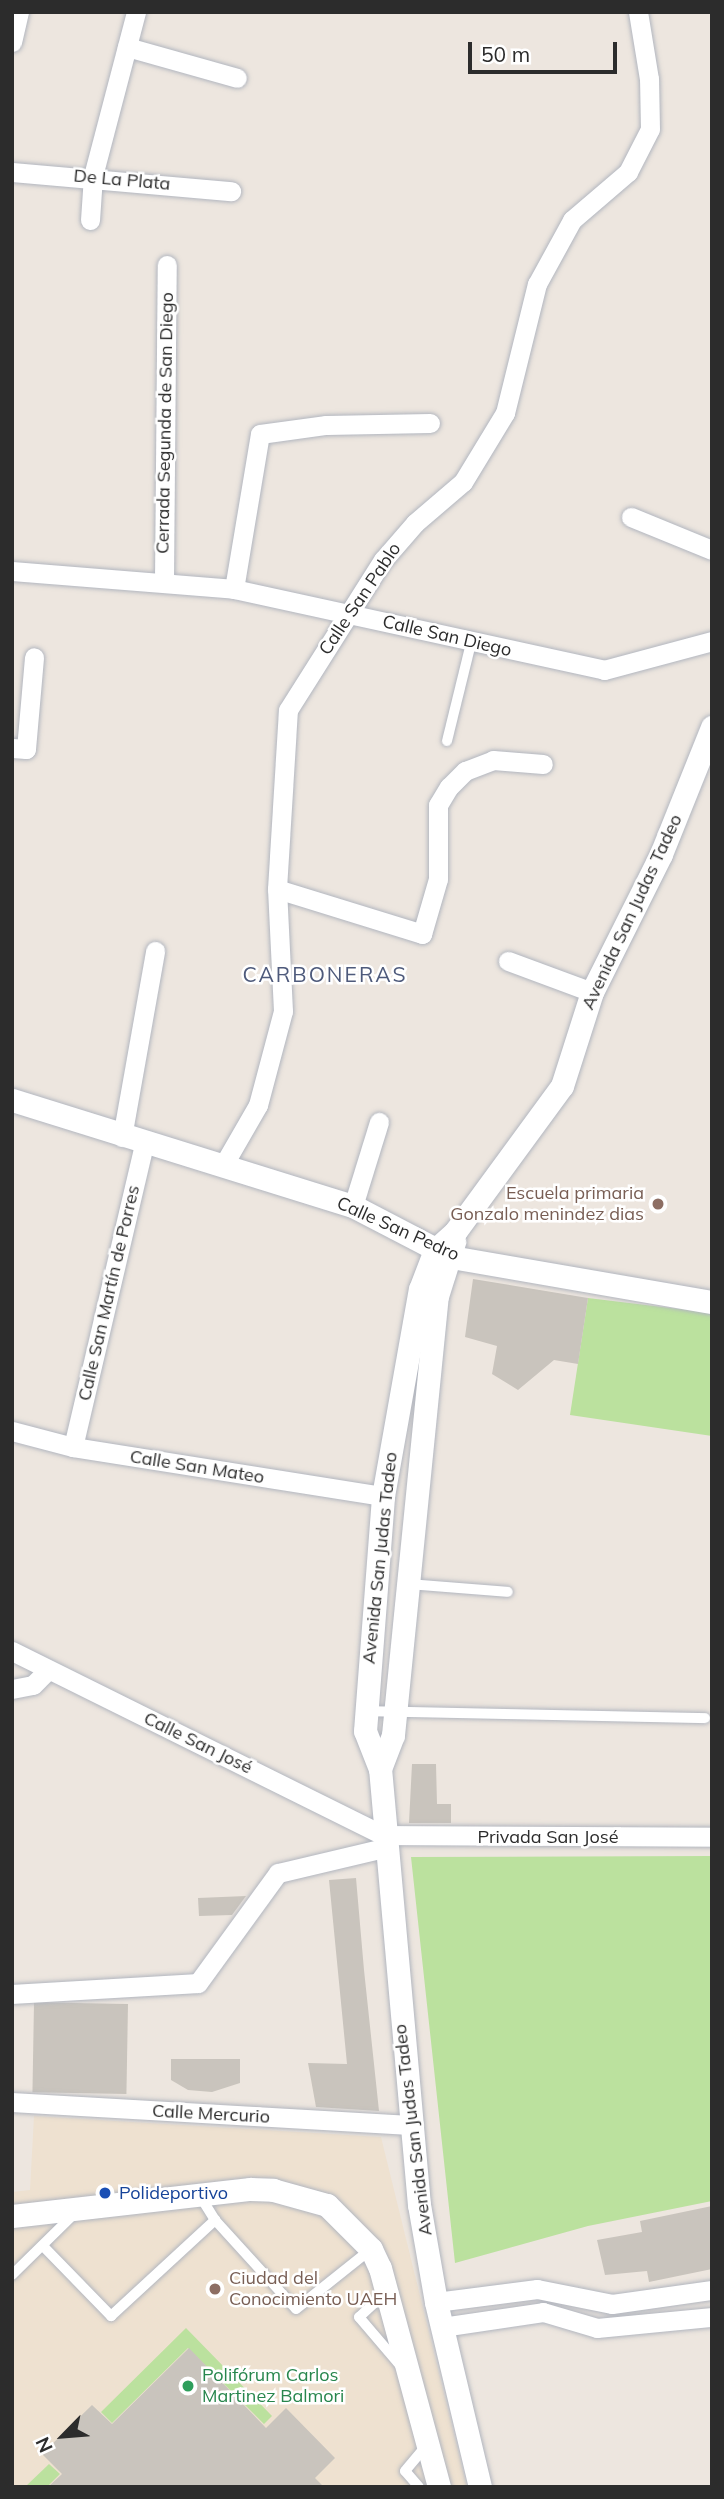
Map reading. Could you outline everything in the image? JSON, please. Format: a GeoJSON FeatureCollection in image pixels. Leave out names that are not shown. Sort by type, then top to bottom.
{"type":"FeatureCollection","features":[{"type":"Feature","properties":{"kind":"street"},"geometry":{"type":"LineString","coordinates":[[12,42],[19,12]]}},
{"type":"Feature","properties":{"kind":"street"},"geometry":{"type":"LineString","coordinates":[[90,220],[93,176],[136,12]]}},
{"type":"Feature","properties":{"kind":"street","name":"Calle San Pablo"},"geometry":{"type":"LineString","coordinates":[[224,1164],[258,1105],[283,1011],[277,889],[288,710],[347,613],[415,523],[463,482],[505,413],[537,284],[572,220],[628,172],[650,129],[649,79],[638,12]]}},
{"type":"Feature","properties":{"kind":"street"},"geometry":{"type":"LineString","coordinates":[[127,47],[237,78]]}},
{"type":"Feature","properties":{"kind":"street","name":"De La Plata"},"geometry":{"type":"LineString","coordinates":[[12,172],[93,176],[231,191]]}},
{"type":"Feature","properties":{"kind":"street","name":"Cerrada Segunda de San Diego"},"geometry":{"type":"LineString","coordinates":[[164,581],[167,265]]}},
{"type":"Feature","properties":{"kind":"street"},"geometry":{"type":"LineString","coordinates":[[234,589],[260,434],[326,425],[430,423]]}},
{"type":"Feature","properties":{"kind":"street"},"geometry":{"type":"LineString","coordinates":[[631,517],[712,550]]}},
{"type":"Feature","properties":{"kind":"street","name":"Calle San Diego"},"geometry":{"type":"LineString","coordinates":[[12,571],[164,581],[234,589],[604,670],[712,641]]}},
{"type":"Feature","properties":{"kind":"street"},"geometry":{"type":"LineString","coordinates":[[12,748],[26,749],[34,657]]}},
{"type":"Feature","properties":{"kind":"street","name":"Avenida San Judas Tadeo"},"geometry":{"type":"LineString","coordinates":[[480,2487],[436,2302],[409,2125],[380,1769],[365,1731],[383,1496],[420,1289],[455,1232],[562,1086],[592,992],[661,854],[712,727]]}},
{"type":"Feature","properties":{"kind":"street"},"geometry":{"type":"LineString","coordinates":[[277,889],[422,934],[438,879],[438,805],[449,787],[465,771],[493,760],[543,764]]}},
{"type":"Feature","properties":{"kind":"street"},"geometry":{"type":"LineString","coordinates":[[122,1137],[155,951]]}},
{"type":"Feature","properties":{"kind":"street"},"geometry":{"type":"LineString","coordinates":[[508,961],[592,992]]}},
{"type":"Feature","properties":{"kind":"street","name":"Calle San Pedro"},"geometry":{"type":"LineString","coordinates":[[12,1101],[122,1137],[145,1140],[224,1164],[353,1206],[443,1253],[712,1303]]}},
{"type":"Feature","properties":{"kind":"street"},"geometry":{"type":"LineString","coordinates":[[353,1206],[379,1122]]}},
{"type":"Feature","properties":{"kind":"street","name":"Calle San Martín de Porres"},"geometry":{"type":"LineString","coordinates":[[73,1447],[145,1140]]}},
{"type":"Feature","properties":{"kind":"street","name":"Avenida San Judas Tadeo"},"geometry":{"type":"LineString","coordinates":[[380,1769],[393,1735],[393,1714],[443,1253]]}},
{"type":"Feature","properties":{"kind":"street","name":"Calle San Mateo"},"geometry":{"type":"LineString","coordinates":[[12,1431],[73,1447],[383,1496]]}},
{"type":"Feature","properties":{"kind":"street","name":"Calle San José"},"geometry":{"type":"LineString","coordinates":[[12,1651],[384,1842]]}},
{"type":"Feature","properties":{"kind":"street"},"geometry":{"type":"LineString","coordinates":[[12,1689],[33,1685],[48,1670]]}},
{"type":"Feature","properties":{"kind":"street","name":"Privada San José"},"geometry":{"type":"LineString","coordinates":[[384,1842],[712,1837]]}},
{"type":"Feature","properties":{"kind":"street"},"geometry":{"type":"LineString","coordinates":[[12,1994],[198,1983],[278,1873],[384,1842]]}},
{"type":"Feature","properties":{"kind":"street","name":"Calle Mercurio"},"geometry":{"type":"LineString","coordinates":[[12,2102],[409,2125]]}},
{"type":"Feature","properties":{"kind":"street"},"geometry":{"type":"LineString","coordinates":[[12,2216],[78,2210],[198,2193],[273,2190],[327,2205],[371,2249],[387,2291],[439,2487]]}},
{"type":"Feature","properties":{"kind":"street"},"geometry":{"type":"LineString","coordinates":[[436,2302],[537,2289],[612,2304],[712,2290]]}},
{"type":"Feature","properties":{"kind":"street"},"geometry":{"type":"LineString","coordinates":[[442,2327],[543,2312],[597,2328],[712,2316]]}},
{"type":"Feature","properties":{"kind":"lane"},"geometry":{"type":"LineString","coordinates":[[447,741],[471,643]]}},
{"type":"Feature","properties":{"kind":"lane"},"geometry":{"type":"LineString","coordinates":[[407,1584],[508,1592]]}},
{"type":"Feature","properties":{"kind":"lane"},"geometry":{"type":"LineString","coordinates":[[365,1710],[393,1714],[705,1718]]}},
{"type":"Feature","properties":{"kind":"lane"},"geometry":{"type":"LineString","coordinates":[[198,2193],[215,2220],[296,2309],[371,2249]]}},
{"type":"Feature","properties":{"kind":"lane"},"geometry":{"type":"LineString","coordinates":[[12,2275],[78,2210]]}},
{"type":"Feature","properties":{"kind":"lane"},"geometry":{"type":"LineString","coordinates":[[43,2246],[111,2316],[215,2220]]}},
{"type":"Feature","properties":{"kind":"lane"},"geometry":{"type":"LineString","coordinates":[[387,2291],[359,2317],[411,2378]]}},
{"type":"Feature","properties":{"kind":"lane"},"geometry":{"type":"LineString","coordinates":[[419,2487],[405,2471],[427,2443]]}},
{"type":"Feature","properties":{"kind":"shaded area","name":"Ciudad del Conocimiento UAEH"},"geometry":{"type":"Polygon","coordinates":[[[34,2116],[381,2137],[467,2487],[12,2487],[12,2192],[30,2190],[34,2116]]]}},
{"type":"Feature","properties":{"kind":"green space"},"geometry":{"type":"Polygon","coordinates":[[[588,1298],[712,1313],[712,1436],[570,1415],[588,1298]]]}},
{"type":"Feature","properties":{"kind":"green space"},"geometry":{"type":"Polygon","coordinates":[[[712,1856],[712,2201],[588,2226],[455,2263],[411,1857],[712,1856]]]}},
{"type":"Feature","properties":{"kind":"green space"},"geometry":{"type":"Polygon","coordinates":[[[186,2328],[272,2416],[264,2424],[188,2348],[112,2423],[101,2412],[186,2328]]]}},
{"type":"Feature","properties":{"kind":"green space"},"geometry":{"type":"Polygon","coordinates":[[[49,2464],[60,2474],[47,2487],[25,2487],[49,2464]]]}},
{"type":"Feature","properties":{"kind":"building"},"geometry":{"type":"Polygon","coordinates":[[[473,1279],[588,1298],[578,1364],[554,1360],[518,1390],[492,1374],[497,1346],[465,1337],[473,1279]]]}},
{"type":"Feature","properties":{"kind":"building"},"geometry":{"type":"Polygon","coordinates":[[[412,1764],[436,1764],[437,1804],[451,1804],[451,1823],[409,1823],[412,1764]]]}},
{"type":"Feature","properties":{"kind":"building"},"geometry":{"type":"Polygon","coordinates":[[[356,1878],[379,2111],[316,2107],[308,2063],[347,2064],[329,1880],[356,1878]]]}},
{"type":"Feature","properties":{"kind":"building"},"geometry":{"type":"Polygon","coordinates":[[[246,1896],[232,1915],[199,1916],[198,1898],[246,1896]]]}},
{"type":"Feature","properties":{"kind":"building"},"geometry":{"type":"Polygon","coordinates":[[[34,2002],[128,2004],[126,2094],[32,2092],[34,2002]]]}},
{"type":"Feature","properties":{"kind":"building"},"geometry":{"type":"Polygon","coordinates":[[[171,2059],[240,2059],[240,2083],[212,2092],[188,2090],[171,2080],[171,2059]]]}},
{"type":"Feature","properties":{"kind":"building"},"geometry":{"type":"Polygon","coordinates":[[[712,2206],[712,2269],[649,2282],[647,2271],[605,2275],[597,2240],[642,2232],[640,2221],[712,2206]]]}},
{"type":"Feature","properties":{"kind":"building","name":"Polifórum Carlos Martinez Balmori"},"geometry":{"type":"Polygon","coordinates":[[[189,2348],[266,2428],[286,2408],[335,2458],[315,2478],[324,2487],[48,2487],[62,2474],[42,2454],[92,2405],[112,2424],[189,2348]]]}},
{"type":"Feature","properties":{"kind":"place","name":"Escuela primaria Gonzalo menindez dias"},"geometry":{"type":"Point","coordinates":[658,1204]}},
{"type":"Feature","properties":{"kind":"place","name":"Polideportivo"},"geometry":{"type":"Point","coordinates":[105,2193]}},
{"type":"Feature","properties":{"kind":"place","name":"Ciudad del Conocimiento UAEH"},"geometry":{"type":"Point","coordinates":[215,2289]}},
{"type":"Feature","properties":{"kind":"place","name":"Polifórum Carlos Martinez Balmori"},"geometry":{"type":"Point","coordinates":[188,2386]}},
{"type":"Feature","properties":{"kind":"district","name":"CARBONERAS"},"geometry":{"type":"Point","coordinates":[325,974]}}]}
